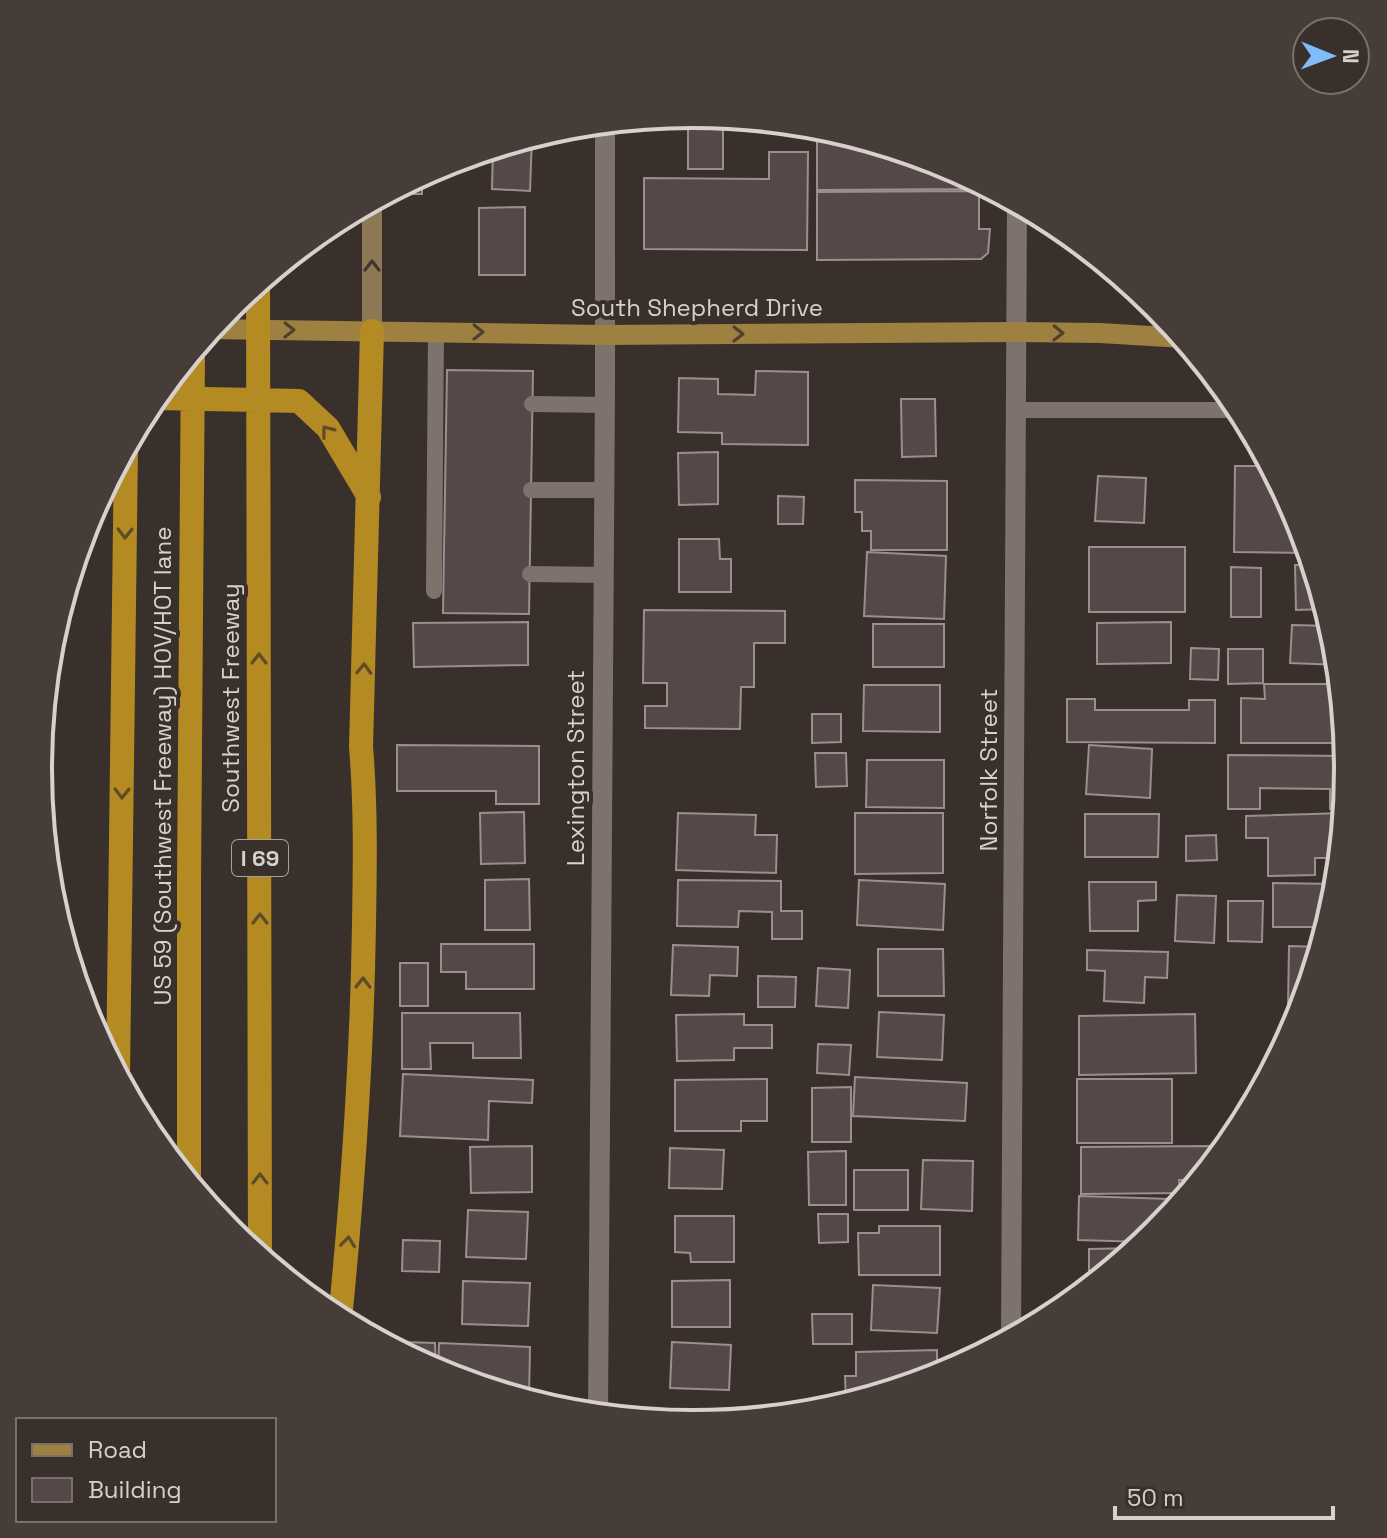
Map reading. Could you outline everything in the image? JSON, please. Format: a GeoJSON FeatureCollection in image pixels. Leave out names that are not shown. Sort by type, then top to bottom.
{"type":"FeatureCollection","features":[{"type":"Feature","properties":{"kind":"highway","name":"Southwest Freeway"},"geometry":{"type":"LineString","coordinates":[[258,299],[260,1241]]}},
{"type":"Feature","properties":{"kind":"highway"},"geometry":{"type":"LineString","coordinates":[[342,1305],[353,1197],[363,1003],[366,805],[361,747],[372,331]]}},
{"type":"Feature","properties":{"kind":"highway","name":"US 59 (Southwest Freeway) HOV/HOT lane"},"geometry":{"type":"LineString","coordinates":[[189,1165],[193,368]]}},
{"type":"Feature","properties":{"kind":"highway"},"geometry":{"type":"LineString","coordinates":[[170,398],[299,401],[328,428],[369,497]]}},
{"type":"Feature","properties":{"kind":"highway"},"geometry":{"type":"LineString","coordinates":[[118,1054],[126,471]]}},
{"type":"Feature","properties":{"kind":"main road"},"geometry":{"type":"LineString","coordinates":[[372,214],[372,331]]}},
{"type":"Feature","properties":{"kind":"main road","name":"South Shepherd Drive"},"geometry":{"type":"LineString","coordinates":[[227,329],[605,335],[1017,332],[1168,337]]}},
{"type":"Feature","properties":{"kind":"street","name":"Lexington Street"},"geometry":{"type":"LineString","coordinates":[[598,1403],[605,134]]}},
{"type":"Feature","properties":{"kind":"street","name":"Norfolk Street"},"geometry":{"type":"LineString","coordinates":[[1011,1326],[1017,215]]}},
{"type":"Feature","properties":{"kind":"lane"},"geometry":{"type":"LineString","coordinates":[[434,591],[439,571],[441,407],[436,331]]}},
{"type":"Feature","properties":{"kind":"lane"},"geometry":{"type":"LineString","coordinates":[[532,404],[605,405]]}},
{"type":"Feature","properties":{"kind":"lane"},"geometry":{"type":"LineString","coordinates":[[1017,410],[1225,410]]}},
{"type":"Feature","properties":{"kind":"lane"},"geometry":{"type":"LineString","coordinates":[[531,490],[605,490]]}},
{"type":"Feature","properties":{"kind":"lane"},"geometry":{"type":"LineString","coordinates":[[530,574],[604,575]]}},
{"type":"Feature","properties":{"kind":"building"},"geometry":{"type":"Polygon","coordinates":[[[688,128],[723,129],[723,169],[688,169],[688,128]]]}},
{"type":"Feature","properties":{"kind":"building"},"geometry":{"type":"Polygon","coordinates":[[[817,140],[900,162],[962,187],[962,189],[817,190],[817,140]]]}},
{"type":"Feature","properties":{"kind":"building"},"geometry":{"type":"Polygon","coordinates":[[[532,148],[530,191],[492,189],[493,160],[532,148]]]}},
{"type":"Feature","properties":{"kind":"building"},"geometry":{"type":"Polygon","coordinates":[[[769,152],[808,152],[807,250],[644,249],[644,178],[769,179],[769,152]]]}},
{"type":"Feature","properties":{"kind":"building"},"geometry":{"type":"Polygon","coordinates":[[[971,191],[979,195],[979,229],[990,229],[988,253],[981,259],[817,260],[817,192],[971,191]]]}},
{"type":"Feature","properties":{"kind":"building"},"geometry":{"type":"Polygon","coordinates":[[[525,207],[525,275],[479,275],[479,208],[525,207]]]}},
{"type":"Feature","properties":{"kind":"building"},"geometry":{"type":"Polygon","coordinates":[[[447,370],[533,371],[529,614],[443,613],[447,370]]]}},
{"type":"Feature","properties":{"kind":"building"},"geometry":{"type":"Polygon","coordinates":[[[756,371],[808,372],[808,445],[722,444],[722,433],[678,432],[679,378],[718,379],[718,394],[755,395],[756,371]]]}},
{"type":"Feature","properties":{"kind":"building"},"geometry":{"type":"Polygon","coordinates":[[[901,399],[935,399],[936,456],[902,457],[901,399]]]}},
{"type":"Feature","properties":{"kind":"building"},"geometry":{"type":"Polygon","coordinates":[[[718,452],[718,504],[679,505],[678,453],[718,452]]]}},
{"type":"Feature","properties":{"kind":"building"},"geometry":{"type":"Polygon","coordinates":[[[1235,466],[1259,466],[1297,553],[1234,552],[1235,466]]]}},
{"type":"Feature","properties":{"kind":"building"},"geometry":{"type":"Polygon","coordinates":[[[1098,476],[1146,478],[1144,523],[1095,521],[1098,476]]]}},
{"type":"Feature","properties":{"kind":"building"},"geometry":{"type":"Polygon","coordinates":[[[855,480],[947,481],[947,550],[871,550],[871,531],[862,531],[862,512],[855,512],[855,480]]]}},
{"type":"Feature","properties":{"kind":"building"},"geometry":{"type":"Polygon","coordinates":[[[778,496],[804,497],[803,524],[778,524],[778,496]]]}},
{"type":"Feature","properties":{"kind":"building"},"geometry":{"type":"Polygon","coordinates":[[[679,539],[719,539],[720,559],[731,559],[731,592],[679,592],[679,539]]]}},
{"type":"Feature","properties":{"kind":"building"},"geometry":{"type":"Polygon","coordinates":[[[1089,547],[1185,547],[1185,612],[1089,612],[1089,547]]]}},
{"type":"Feature","properties":{"kind":"building"},"geometry":{"type":"Polygon","coordinates":[[[867,552],[946,556],[944,619],[864,616],[867,552]]]}},
{"type":"Feature","properties":{"kind":"building"},"geometry":{"type":"Polygon","coordinates":[[[1295,565],[1302,565],[1315,609],[1296,610],[1295,565]]]}},
{"type":"Feature","properties":{"kind":"building"},"geometry":{"type":"Polygon","coordinates":[[[1231,567],[1261,568],[1261,617],[1231,617],[1231,567]]]}},
{"type":"Feature","properties":{"kind":"building"},"geometry":{"type":"Polygon","coordinates":[[[644,610],[785,611],[785,643],[754,643],[754,687],[741,687],[740,729],[645,728],[645,706],[667,706],[667,683],[643,683],[644,610]]]}},
{"type":"Feature","properties":{"kind":"building"},"geometry":{"type":"Polygon","coordinates":[[[528,622],[528,665],[414,667],[413,623],[528,622]]]}},
{"type":"Feature","properties":{"kind":"building"},"geometry":{"type":"Polygon","coordinates":[[[1171,622],[1171,663],[1097,664],[1097,623],[1171,622]]]}},
{"type":"Feature","properties":{"kind":"building"},"geometry":{"type":"Polygon","coordinates":[[[873,624],[944,624],[944,667],[873,667],[873,624]]]}},
{"type":"Feature","properties":{"kind":"building"},"geometry":{"type":"Polygon","coordinates":[[[1292,625],[1319,626],[1326,664],[1290,663],[1292,625]]]}},
{"type":"Feature","properties":{"kind":"building"},"geometry":{"type":"Polygon","coordinates":[[[1191,648],[1219,649],[1218,680],[1190,679],[1191,648]]]}},
{"type":"Feature","properties":{"kind":"building"},"geometry":{"type":"Polygon","coordinates":[[[1228,649],[1263,649],[1263,683],[1228,684],[1228,649]]]}},
{"type":"Feature","properties":{"kind":"building"},"geometry":{"type":"Polygon","coordinates":[[[1264,684],[1330,684],[1334,743],[1241,743],[1241,698],[1265,699],[1264,684]]]}},
{"type":"Feature","properties":{"kind":"building"},"geometry":{"type":"Polygon","coordinates":[[[864,685],[940,685],[940,732],[863,731],[864,685]]]}},
{"type":"Feature","properties":{"kind":"building"},"geometry":{"type":"Polygon","coordinates":[[[1067,699],[1095,699],[1095,710],[1189,710],[1189,700],[1215,700],[1215,743],[1067,742],[1067,699]]]}},
{"type":"Feature","properties":{"kind":"building"},"geometry":{"type":"Polygon","coordinates":[[[812,714],[841,714],[841,742],[812,743],[812,714]]]}},
{"type":"Feature","properties":{"kind":"building"},"geometry":{"type":"Polygon","coordinates":[[[397,745],[539,746],[539,804],[496,804],[496,791],[397,791],[397,745]]]}},
{"type":"Feature","properties":{"kind":"building"},"geometry":{"type":"Polygon","coordinates":[[[1089,745],[1152,749],[1150,798],[1086,794],[1089,745]]]}},
{"type":"Feature","properties":{"kind":"building"},"geometry":{"type":"Polygon","coordinates":[[[815,753],[846,753],[847,786],[816,787],[815,753]]]}},
{"type":"Feature","properties":{"kind":"building"},"geometry":{"type":"Polygon","coordinates":[[[1228,755],[1335,756],[1334,809],[1330,809],[1330,789],[1260,788],[1260,809],[1228,809],[1228,755]]]}},
{"type":"Feature","properties":{"kind":"building"},"geometry":{"type":"Polygon","coordinates":[[[867,760],[944,760],[944,808],[866,807],[867,760]]]}},
{"type":"Feature","properties":{"kind":"building"},"geometry":{"type":"Polygon","coordinates":[[[524,812],[525,863],[481,864],[480,813],[524,812]]]}},
{"type":"Feature","properties":{"kind":"building"},"geometry":{"type":"Polygon","coordinates":[[[678,813],[756,815],[755,835],[777,835],[776,873],[676,870],[678,813]]]}},
{"type":"Feature","properties":{"kind":"building"},"geometry":{"type":"Polygon","coordinates":[[[855,813],[943,813],[943,873],[855,874],[855,813]]]}},
{"type":"Feature","properties":{"kind":"building"},"geometry":{"type":"Polygon","coordinates":[[[1334,813],[1329,858],[1315,858],[1315,875],[1268,876],[1268,838],[1246,838],[1246,816],[1334,813]]]}},
{"type":"Feature","properties":{"kind":"building"},"geometry":{"type":"Polygon","coordinates":[[[1085,814],[1159,814],[1158,857],[1085,857],[1085,814]]]}},
{"type":"Feature","properties":{"kind":"building"},"geometry":{"type":"Polygon","coordinates":[[[1216,835],[1217,860],[1186,861],[1186,836],[1216,835]]]}},
{"type":"Feature","properties":{"kind":"building"},"geometry":{"type":"Polygon","coordinates":[[[529,879],[530,930],[485,930],[485,880],[529,879]]]}},
{"type":"Feature","properties":{"kind":"building"},"geometry":{"type":"Polygon","coordinates":[[[678,880],[781,881],[781,911],[802,911],[802,939],[772,939],[772,912],[739,911],[738,927],[677,926],[678,880]]]}},
{"type":"Feature","properties":{"kind":"building"},"geometry":{"type":"Polygon","coordinates":[[[859,880],[945,884],[943,930],[857,925],[859,880]]]}},
{"type":"Feature","properties":{"kind":"building"},"geometry":{"type":"Polygon","coordinates":[[[1089,882],[1156,882],[1156,900],[1138,901],[1138,931],[1090,931],[1089,882]]]}},
{"type":"Feature","properties":{"kind":"building"},"geometry":{"type":"Polygon","coordinates":[[[1273,883],[1325,884],[1315,927],[1273,927],[1273,883]]]}},
{"type":"Feature","properties":{"kind":"building"},"geometry":{"type":"Polygon","coordinates":[[[1177,895],[1216,896],[1214,943],[1175,941],[1177,895]]]}},
{"type":"Feature","properties":{"kind":"building"},"geometry":{"type":"Polygon","coordinates":[[[1228,901],[1263,901],[1262,942],[1228,941],[1228,901]]]}},
{"type":"Feature","properties":{"kind":"building"},"geometry":{"type":"Polygon","coordinates":[[[441,944],[534,944],[534,989],[466,989],[466,972],[441,972],[441,944]]]}},
{"type":"Feature","properties":{"kind":"building"},"geometry":{"type":"Polygon","coordinates":[[[673,945],[738,947],[737,976],[710,975],[709,996],[671,995],[673,945]]]}},
{"type":"Feature","properties":{"kind":"building"},"geometry":{"type":"Polygon","coordinates":[[[1289,946],[1310,947],[1301,975],[1288,1009],[1289,946]]]}},
{"type":"Feature","properties":{"kind":"building"},"geometry":{"type":"Polygon","coordinates":[[[878,949],[943,949],[944,996],[878,996],[878,949]]]}},
{"type":"Feature","properties":{"kind":"building"},"geometry":{"type":"Polygon","coordinates":[[[1087,950],[1168,952],[1167,978],[1145,977],[1144,1003],[1104,1001],[1105,971],[1087,970],[1087,950]]]}},
{"type":"Feature","properties":{"kind":"building"},"geometry":{"type":"Polygon","coordinates":[[[400,963],[428,963],[428,1006],[400,1006],[400,963]]]}},
{"type":"Feature","properties":{"kind":"building"},"geometry":{"type":"Polygon","coordinates":[[[818,968],[850,970],[848,1008],[816,1006],[818,968]]]}},
{"type":"Feature","properties":{"kind":"building"},"geometry":{"type":"Polygon","coordinates":[[[758,976],[796,977],[795,1007],[758,1007],[758,976]]]}},
{"type":"Feature","properties":{"kind":"building"},"geometry":{"type":"Polygon","coordinates":[[[879,1012],[944,1015],[942,1060],[877,1057],[879,1012]]]}},
{"type":"Feature","properties":{"kind":"building"},"geometry":{"type":"Polygon","coordinates":[[[402,1013],[520,1013],[521,1058],[473,1058],[473,1043],[430,1043],[431,1069],[402,1069],[402,1013]]]}},
{"type":"Feature","properties":{"kind":"building"},"geometry":{"type":"Polygon","coordinates":[[[744,1014],[744,1025],[772,1025],[772,1048],[734,1048],[734,1060],[677,1061],[676,1015],[744,1014]]]}},
{"type":"Feature","properties":{"kind":"building"},"geometry":{"type":"Polygon","coordinates":[[[1195,1014],[1196,1073],[1079,1075],[1079,1016],[1195,1014]]]}},
{"type":"Feature","properties":{"kind":"building"},"geometry":{"type":"Polygon","coordinates":[[[818,1044],[851,1045],[849,1075],[817,1073],[818,1044]]]}},
{"type":"Feature","properties":{"kind":"building"},"geometry":{"type":"Polygon","coordinates":[[[403,1074],[533,1080],[532,1103],[489,1101],[488,1140],[400,1136],[403,1074]]]}},
{"type":"Feature","properties":{"kind":"building"},"geometry":{"type":"Polygon","coordinates":[[[855,1077],[967,1083],[965,1121],[853,1116],[855,1077]]]}},
{"type":"Feature","properties":{"kind":"building"},"geometry":{"type":"Polygon","coordinates":[[[767,1079],[767,1121],[741,1121],[741,1131],[675,1131],[675,1080],[767,1079]]]}},
{"type":"Feature","properties":{"kind":"building"},"geometry":{"type":"Polygon","coordinates":[[[1077,1079],[1172,1079],[1172,1143],[1077,1143],[1077,1079]]]}},
{"type":"Feature","properties":{"kind":"building"},"geometry":{"type":"Polygon","coordinates":[[[851,1087],[851,1142],[812,1142],[812,1088],[851,1087]]]}},
{"type":"Feature","properties":{"kind":"building"},"geometry":{"type":"Polygon","coordinates":[[[532,1146],[532,1192],[471,1193],[470,1147],[532,1146]]]}},
{"type":"Feature","properties":{"kind":"building"},"geometry":{"type":"Polygon","coordinates":[[[1209,1146],[1209,1150],[1186,1180],[1179,1180],[1180,1188],[1175,1193],[1081,1194],[1081,1147],[1209,1146]]]}},
{"type":"Feature","properties":{"kind":"building"},"geometry":{"type":"Polygon","coordinates":[[[670,1148],[724,1150],[722,1189],[669,1188],[670,1148]]]}},
{"type":"Feature","properties":{"kind":"building"},"geometry":{"type":"Polygon","coordinates":[[[846,1151],[846,1205],[809,1205],[808,1152],[846,1151]]]}},
{"type":"Feature","properties":{"kind":"building"},"geometry":{"type":"Polygon","coordinates":[[[923,1160],[973,1161],[972,1211],[921,1209],[923,1160]]]}},
{"type":"Feature","properties":{"kind":"building"},"geometry":{"type":"Polygon","coordinates":[[[854,1170],[908,1170],[908,1210],[854,1210],[854,1170]]]}},
{"type":"Feature","properties":{"kind":"building"},"geometry":{"type":"Polygon","coordinates":[[[1079,1196],[1169,1199],[1127,1241],[1078,1240],[1079,1196]]]}},
{"type":"Feature","properties":{"kind":"building"},"geometry":{"type":"Polygon","coordinates":[[[468,1210],[528,1212],[526,1259],[466,1257],[468,1210]]]}},
{"type":"Feature","properties":{"kind":"building"},"geometry":{"type":"Polygon","coordinates":[[[818,1214],[848,1214],[848,1242],[819,1243],[818,1214]]]}},
{"type":"Feature","properties":{"kind":"building"},"geometry":{"type":"Polygon","coordinates":[[[675,1216],[734,1216],[734,1262],[691,1262],[690,1253],[675,1252],[675,1216]]]}},
{"type":"Feature","properties":{"kind":"building"},"geometry":{"type":"Polygon","coordinates":[[[879,1226],[940,1226],[940,1275],[859,1275],[858,1233],[879,1233],[879,1226]]]}},
{"type":"Feature","properties":{"kind":"building"},"geometry":{"type":"Polygon","coordinates":[[[403,1240],[440,1241],[439,1272],[402,1271],[403,1240]]]}},
{"type":"Feature","properties":{"kind":"building"},"geometry":{"type":"Polygon","coordinates":[[[1119,1248],[1089,1274],[1089,1249],[1119,1248]]]}},
{"type":"Feature","properties":{"kind":"building"},"geometry":{"type":"Polygon","coordinates":[[[730,1280],[730,1327],[672,1327],[672,1281],[730,1280]]]}},
{"type":"Feature","properties":{"kind":"building"},"geometry":{"type":"Polygon","coordinates":[[[463,1281],[530,1283],[528,1326],[462,1324],[463,1281]]]}},
{"type":"Feature","properties":{"kind":"building"},"geometry":{"type":"Polygon","coordinates":[[[873,1285],[940,1288],[937,1333],[871,1330],[873,1285]]]}},
{"type":"Feature","properties":{"kind":"building"},"geometry":{"type":"Polygon","coordinates":[[[812,1314],[852,1314],[852,1344],[813,1344],[812,1314]]]}},
{"type":"Feature","properties":{"kind":"building"},"geometry":{"type":"Polygon","coordinates":[[[406,1342],[435,1343],[435,1356],[406,1342]]]}},
{"type":"Feature","properties":{"kind":"building"},"geometry":{"type":"Polygon","coordinates":[[[672,1342],[731,1345],[729,1390],[670,1388],[672,1342]]]}},
{"type":"Feature","properties":{"kind":"building"},"geometry":{"type":"Polygon","coordinates":[[[439,1343],[530,1347],[529,1389],[487,1376],[438,1358],[439,1343]]]}},
{"type":"Feature","properties":{"kind":"building"},"geometry":{"type":"Polygon","coordinates":[[[937,1350],[937,1363],[846,1392],[845,1376],[856,1376],[856,1352],[937,1350]]]}}]}
